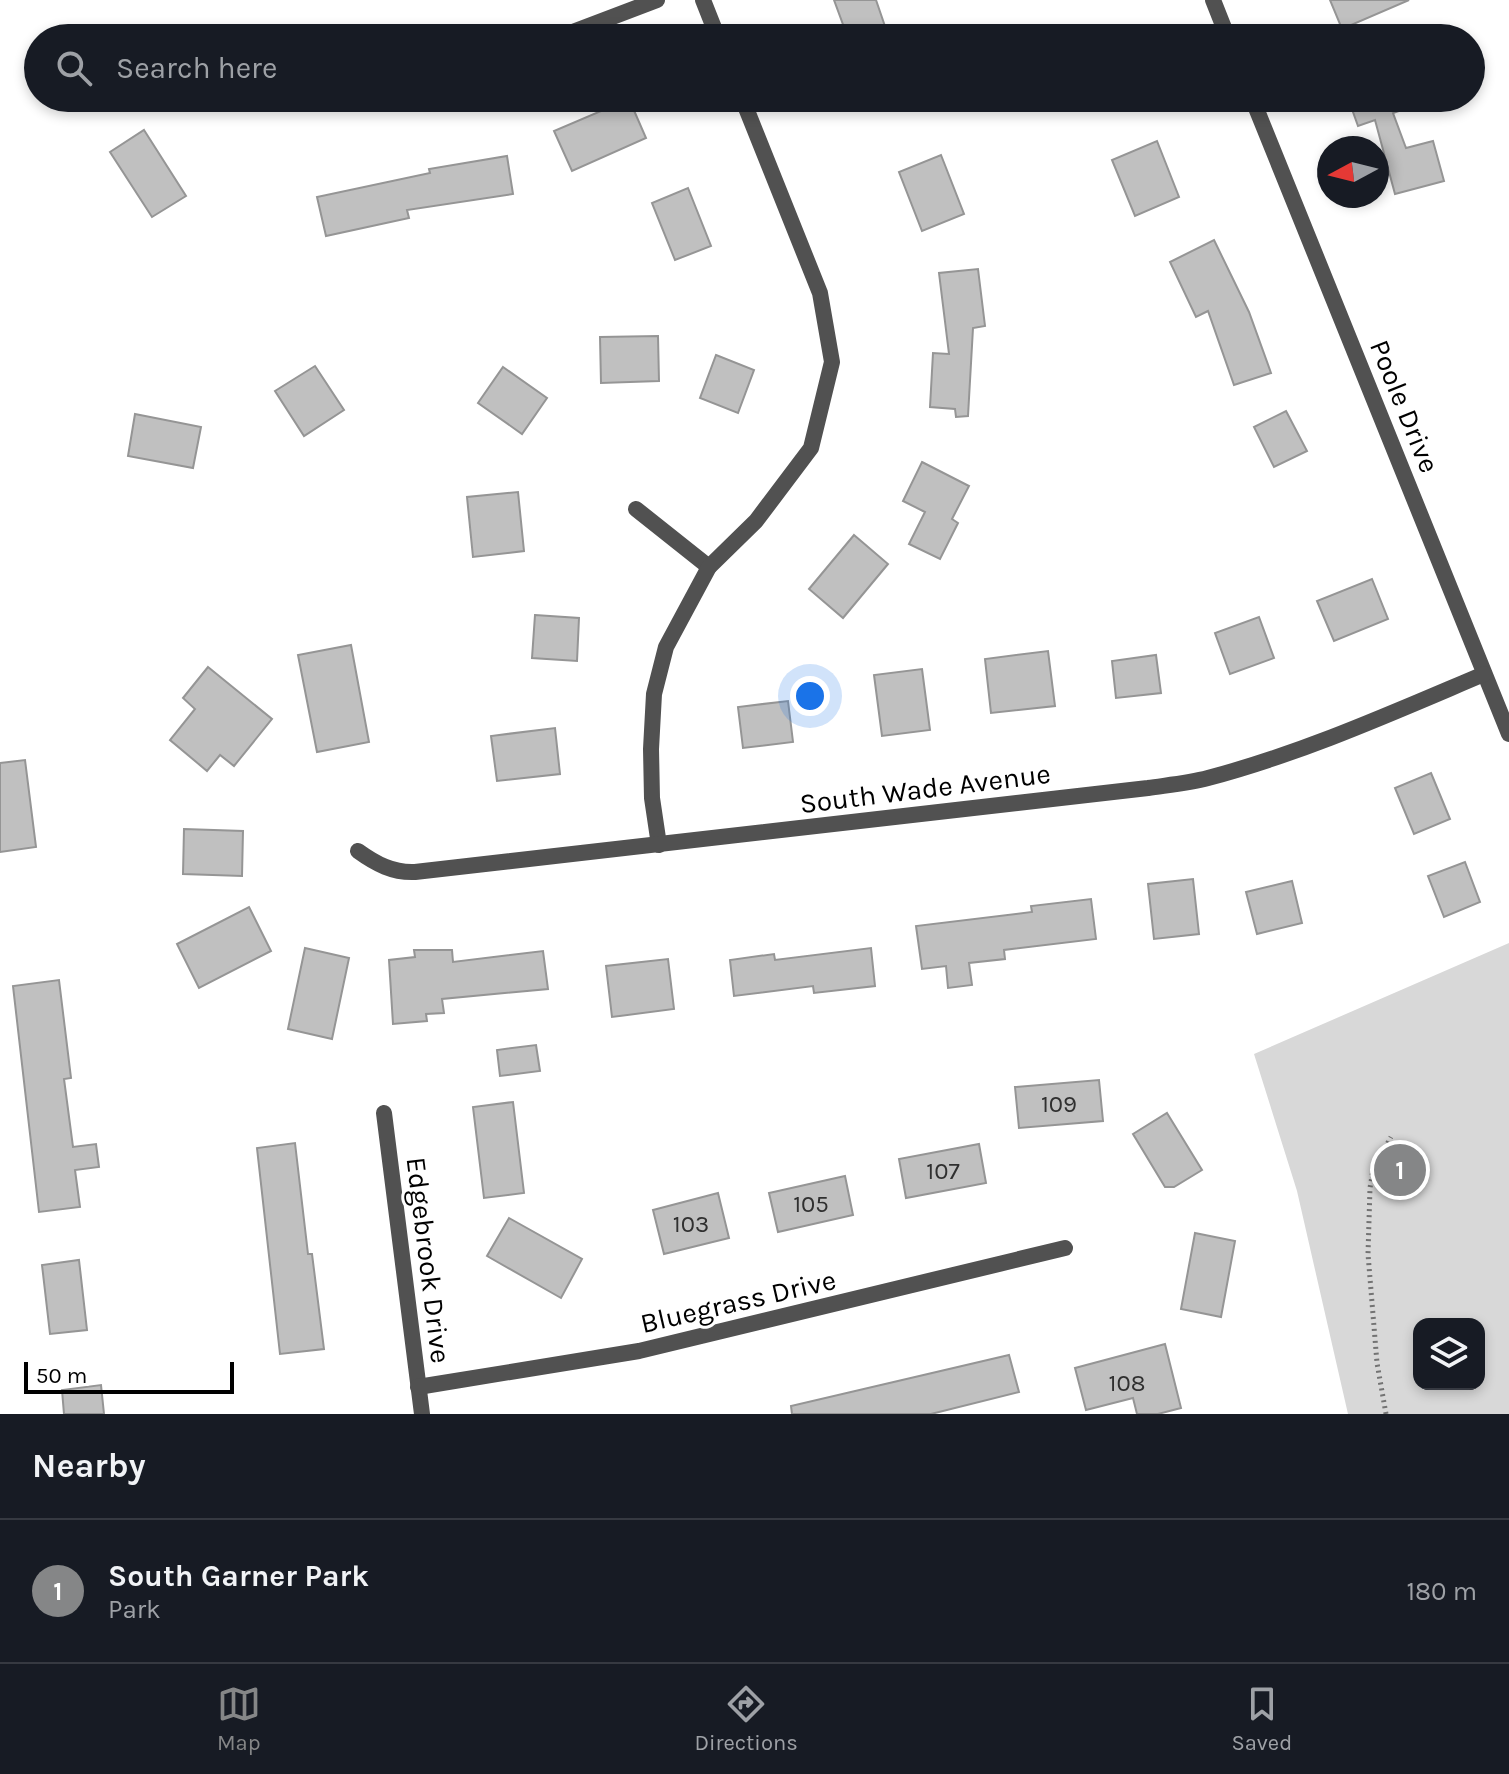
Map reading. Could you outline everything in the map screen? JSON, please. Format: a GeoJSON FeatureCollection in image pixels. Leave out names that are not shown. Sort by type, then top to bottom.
{"type":"FeatureCollection","features":[{"type":"Feature","properties":{"kind":"street"},"geometry":{"type":"LineString","coordinates":[[594,24],[657,0]]}},
{"type":"Feature","properties":{"kind":"street"},"geometry":{"type":"LineString","coordinates":[[703,0],[712,24]]}},
{"type":"Feature","properties":{"kind":"street"},"geometry":{"type":"LineString","coordinates":[[1213,0],[1222,24]]}},
{"type":"Feature","properties":{"kind":"street"},"geometry":{"type":"LineString","coordinates":[[659,845],[652,798],[651,749],[654,694],[666,647],[709,567],[756,521],[811,448],[832,362],[820,293],[748,112]]}},
{"type":"Feature","properties":{"kind":"street","name":"Poole Drive"},"geometry":{"type":"LineString","coordinates":[[1258,112],[1509,734]]}},
{"type":"Feature","properties":{"kind":"street"},"geometry":{"type":"LineString","coordinates":[[636,509],[709,567]]}},
{"type":"Feature","properties":{"kind":"street","name":"South Wade Avenue"},"geometry":{"type":"LineString","coordinates":[[358,851],[373,863],[400,872],[1116,792],[1205,778],[1247,766],[1355,728],[1484,674]]}},
{"type":"Feature","properties":{"kind":"street","name":"Edgebrook Drive"},"geometry":{"type":"LineString","coordinates":[[384,1113],[422,1414]]}},
{"type":"Feature","properties":{"kind":"street","name":"Bluegrass Drive"},"geometry":{"type":"LineString","coordinates":[[418,1387],[639,1351],[1065,1248]]}},
{"type":"Feature","properties":{"kind":"path"},"geometry":{"type":"LineString","coordinates":[[1386,1414],[1377,1363],[1368,1254],[1371,1179],[1379,1156],[1391,1137]]}},
{"type":"Feature","properties":{"kind":"shaded area"},"geometry":{"type":"Polygon","coordinates":[[[1509,943],[1509,1414],[1348,1414],[1297,1191],[1254,1054],[1509,943]]]}},
{"type":"Feature","properties":{"kind":"building"},"geometry":{"type":"Polygon","coordinates":[[[834,0],[876,0],[884,24],[843,24],[834,0]]]}},
{"type":"Feature","properties":{"kind":"building"},"geometry":{"type":"Polygon","coordinates":[[[1330,0],[1409,0],[1354,24],[1340,24],[1330,0]]]}},
{"type":"Feature","properties":{"kind":"building"},"geometry":{"type":"Polygon","coordinates":[[[599,112],[635,112],[646,138],[572,171],[554,131],[599,112]]]}},
{"type":"Feature","properties":{"kind":"building"},"geometry":{"type":"Polygon","coordinates":[[[1353,112],[1396,112],[1393,113],[1406,148],[1433,141],[1444,181],[1395,194],[1389,172],[1389,136],[1379,136],[1375,120],[1358,126],[1353,112]]]}},
{"type":"Feature","properties":{"kind":"building"},"geometry":{"type":"Polygon","coordinates":[[[144,130],[186,196],[152,217],[110,152],[144,130]]]}},
{"type":"Feature","properties":{"kind":"building"},"geometry":{"type":"Polygon","coordinates":[[[1157,141],[1179,197],[1135,216],[1112,160],[1157,141]]]}},
{"type":"Feature","properties":{"kind":"building"},"geometry":{"type":"Polygon","coordinates":[[[941,155],[964,214],[922,231],[899,172],[941,155]]]}},
{"type":"Feature","properties":{"kind":"building"},"geometry":{"type":"Polygon","coordinates":[[[507,156],[513,194],[407,210],[409,218],[326,236],[317,197],[430,173],[429,169],[507,156]]]}},
{"type":"Feature","properties":{"kind":"building"},"geometry":{"type":"Polygon","coordinates":[[[688,188],[711,246],[675,260],[652,203],[688,188]]]}},
{"type":"Feature","properties":{"kind":"building"},"geometry":{"type":"Polygon","coordinates":[[[1214,240],[1249,312],[1271,373],[1234,385],[1208,311],[1196,317],[1170,262],[1214,240]]]}},
{"type":"Feature","properties":{"kind":"building"},"geometry":{"type":"Polygon","coordinates":[[[978,269],[985,326],[973,328],[968,416],[956,417],[955,409],[930,407],[933,353],[949,354],[939,273],[978,269]]]}},
{"type":"Feature","properties":{"kind":"building"},"geometry":{"type":"Polygon","coordinates":[[[658,336],[659,381],[601,383],[600,337],[658,336]]]}},
{"type":"Feature","properties":{"kind":"building"},"geometry":{"type":"Polygon","coordinates":[[[716,355],[754,370],[738,413],[700,398],[716,355]]]}},
{"type":"Feature","properties":{"kind":"building"},"geometry":{"type":"Polygon","coordinates":[[[315,366],[344,410],[304,436],[275,391],[315,366]]]}},
{"type":"Feature","properties":{"kind":"building"},"geometry":{"type":"Polygon","coordinates":[[[503,367],[547,398],[522,434],[478,403],[503,367]]]}},
{"type":"Feature","properties":{"kind":"building"},"geometry":{"type":"Polygon","coordinates":[[[1286,411],[1307,451],[1274,467],[1254,427],[1286,411]]]}},
{"type":"Feature","properties":{"kind":"building"},"geometry":{"type":"Polygon","coordinates":[[[135,414],[201,427],[193,468],[128,456],[135,414]]]}},
{"type":"Feature","properties":{"kind":"building"},"geometry":{"type":"Polygon","coordinates":[[[922,462],[969,486],[952,519],[958,523],[940,559],[909,544],[925,512],[903,501],[922,462]]]}},
{"type":"Feature","properties":{"kind":"building"},"geometry":{"type":"Polygon","coordinates":[[[518,492],[524,551],[473,557],[467,497],[518,492]]]}},
{"type":"Feature","properties":{"kind":"building"},"geometry":{"type":"Polygon","coordinates":[[[854,535],[888,564],[843,618],[809,589],[854,535]]]}},
{"type":"Feature","properties":{"kind":"building"},"geometry":{"type":"Polygon","coordinates":[[[1372,579],[1388,619],[1334,641],[1317,601],[1372,579]]]}},
{"type":"Feature","properties":{"kind":"building"},"geometry":{"type":"Polygon","coordinates":[[[535,615],[579,618],[577,661],[532,658],[535,615]]]}},
{"type":"Feature","properties":{"kind":"building"},"geometry":{"type":"Polygon","coordinates":[[[1259,617],[1274,658],[1230,674],[1215,633],[1259,617]]]}},
{"type":"Feature","properties":{"kind":"building"},"geometry":{"type":"Polygon","coordinates":[[[351,645],[369,742],[317,752],[298,655],[351,645]]]}},
{"type":"Feature","properties":{"kind":"building"},"geometry":{"type":"Polygon","coordinates":[[[1048,651],[1055,706],[991,713],[985,659],[1048,651]]]}},
{"type":"Feature","properties":{"kind":"building"},"geometry":{"type":"Polygon","coordinates":[[[1156,655],[1161,693],[1116,698],[1112,661],[1156,655]]]}},
{"type":"Feature","properties":{"kind":"building"},"geometry":{"type":"Polygon","coordinates":[[[208,667],[272,719],[234,766],[220,755],[207,771],[170,740],[195,709],[183,698],[208,667]]]}},
{"type":"Feature","properties":{"kind":"building"},"geometry":{"type":"Polygon","coordinates":[[[922,669],[930,730],[882,736],[874,675],[922,669]]]}},
{"type":"Feature","properties":{"kind":"building"},"geometry":{"type":"Polygon","coordinates":[[[788,701],[793,742],[743,748],[738,707],[788,701]]]}},
{"type":"Feature","properties":{"kind":"building"},"geometry":{"type":"Polygon","coordinates":[[[555,728],[560,774],[497,781],[491,736],[555,728]]]}},
{"type":"Feature","properties":{"kind":"building"},"geometry":{"type":"Polygon","coordinates":[[[25,760],[36,847],[0,852],[0,763],[25,760]]]}},
{"type":"Feature","properties":{"kind":"building"},"geometry":{"type":"Polygon","coordinates":[[[1431,773],[1450,819],[1414,834],[1395,788],[1431,773]]]}},
{"type":"Feature","properties":{"kind":"building"},"geometry":{"type":"Polygon","coordinates":[[[184,829],[243,831],[242,876],[183,874],[184,829]]]}},
{"type":"Feature","properties":{"kind":"building"},"geometry":{"type":"Polygon","coordinates":[[[1465,862],[1480,902],[1444,917],[1428,876],[1465,862]]]}},
{"type":"Feature","properties":{"kind":"building"},"geometry":{"type":"Polygon","coordinates":[[[1193,879],[1199,934],[1154,939],[1148,884],[1193,879]]]}},
{"type":"Feature","properties":{"kind":"building"},"geometry":{"type":"Polygon","coordinates":[[[1292,881],[1302,923],[1257,934],[1246,892],[1292,881]]]}},
{"type":"Feature","properties":{"kind":"building"},"geometry":{"type":"Polygon","coordinates":[[[1091,899],[1096,939],[1004,950],[1005,959],[969,963],[972,985],[948,988],[946,966],[922,969],[916,926],[1032,912],[1031,906],[1091,899]]]}},
{"type":"Feature","properties":{"kind":"building"},"geometry":{"type":"Polygon","coordinates":[[[249,907],[271,951],[199,988],[177,944],[249,907]]]}},
{"type":"Feature","properties":{"kind":"building"},"geometry":{"type":"Polygon","coordinates":[[[305,948],[349,958],[332,1039],[288,1029],[305,948]]]}},
{"type":"Feature","properties":{"kind":"building"},"geometry":{"type":"Polygon","coordinates":[[[871,948],[875,986],[814,993],[813,986],[734,996],[730,960],[774,954],[775,960],[871,948]]]}},
{"type":"Feature","properties":{"kind":"building"},"geometry":{"type":"Polygon","coordinates":[[[414,950],[452,950],[453,962],[543,951],[548,989],[442,999],[444,1013],[426,1014],[427,1021],[393,1024],[389,960],[415,957],[414,950]]]}},
{"type":"Feature","properties":{"kind":"building"},"geometry":{"type":"Polygon","coordinates":[[[668,959],[674,1009],[612,1017],[606,966],[668,959]]]}},
{"type":"Feature","properties":{"kind":"building"},"geometry":{"type":"Polygon","coordinates":[[[59,980],[71,1078],[64,1079],[73,1147],[96,1144],[99,1167],[75,1170],[80,1207],[39,1212],[13,986],[59,980]]]}},
{"type":"Feature","properties":{"kind":"building"},"geometry":{"type":"Polygon","coordinates":[[[536,1045],[540,1071],[500,1076],[497,1050],[536,1045]]]}},
{"type":"Feature","properties":{"kind":"building"},"geometry":{"type":"Polygon","coordinates":[[[1099,1080],[1103,1121],[1019,1128],[1015,1087],[1099,1080]]]}},
{"type":"Feature","properties":{"kind":"building"},"geometry":{"type":"Polygon","coordinates":[[[513,1102],[524,1193],[484,1198],[473,1107],[513,1102]]]}},
{"type":"Feature","properties":{"kind":"building"},"geometry":{"type":"Polygon","coordinates":[[[1167,1113],[1202,1170],[1174,1187],[1165,1187],[1133,1134],[1167,1113]]]}},
{"type":"Feature","properties":{"kind":"building"},"geometry":{"type":"Polygon","coordinates":[[[295,1143],[308,1254],[312,1254],[324,1349],[280,1354],[257,1148],[295,1143]]]}},
{"type":"Feature","properties":{"kind":"building"},"geometry":{"type":"Polygon","coordinates":[[[979,1144],[986,1183],[906,1198],[899,1159],[979,1144]]]}},
{"type":"Feature","properties":{"kind":"building"},"geometry":{"type":"Polygon","coordinates":[[[845,1176],[853,1215],[778,1232],[769,1193],[845,1176]]]}},
{"type":"Feature","properties":{"kind":"building"},"geometry":{"type":"Polygon","coordinates":[[[718,1193],[729,1238],[664,1254],[653,1210],[718,1193]]]}},
{"type":"Feature","properties":{"kind":"building"},"geometry":{"type":"Polygon","coordinates":[[[509,1218],[582,1259],[561,1298],[487,1256],[509,1218]]]}},
{"type":"Feature","properties":{"kind":"building"},"geometry":{"type":"Polygon","coordinates":[[[1195,1233],[1235,1241],[1221,1317],[1181,1309],[1195,1233]]]}},
{"type":"Feature","properties":{"kind":"building"},"geometry":{"type":"Polygon","coordinates":[[[79,1260],[87,1330],[50,1334],[42,1265],[79,1260]]]}},
{"type":"Feature","properties":{"kind":"building"},"geometry":{"type":"Polygon","coordinates":[[[1165,1344],[1181,1408],[1158,1414],[1137,1414],[1133,1398],[1086,1410],[1075,1368],[1165,1344]]]}},
{"type":"Feature","properties":{"kind":"building"},"geometry":{"type":"Polygon","coordinates":[[[1009,1355],[1019,1392],[931,1414],[792,1414],[791,1406],[1009,1355]]]}},
{"type":"Feature","properties":{"kind":"building"},"geometry":{"type":"Polygon","coordinates":[[[101,1385],[104,1414],[64,1414],[62,1390],[101,1385]]]}},
{"type":"Feature","properties":{"kind":"place","name":"South Garner Park"},"geometry":{"type":"Point","coordinates":[1400,1170]}}]}
